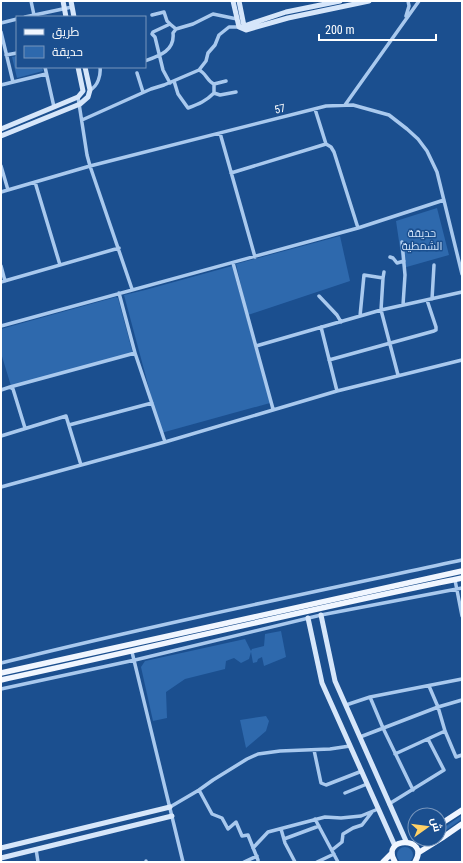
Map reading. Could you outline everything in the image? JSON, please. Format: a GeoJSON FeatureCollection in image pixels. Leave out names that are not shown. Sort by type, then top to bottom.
{"type":"FeatureCollection","features":[{"type":"Feature","properties":{"kind":"main road"},"geometry":{"type":"LineString","coordinates":[[62,1],[66,16]]}},
{"type":"Feature","properties":{"kind":"main road"},"geometry":{"type":"LineString","coordinates":[[233,1],[237,19],[241,26],[246,30],[288,18],[369,1]]}},
{"type":"Feature","properties":{"kind":"main road"},"geometry":{"type":"LineString","coordinates":[[239,1],[241,26]]}},
{"type":"Feature","properties":{"kind":"main road"},"geometry":{"type":"LineString","coordinates":[[241,26],[275,15],[340,1]]}},
{"type":"Feature","properties":{"kind":"main road"},"geometry":{"type":"LineString","coordinates":[[71,4],[74,16]]}},
{"type":"Feature","properties":{"kind":"main road"},"geometry":{"type":"LineString","coordinates":[[1,129],[78,97],[83,91],[78,68]]}},
{"type":"Feature","properties":{"kind":"main road"},"geometry":{"type":"LineString","coordinates":[[1,136],[80,104],[88,97],[90,90],[85,68]]}},
{"type":"Feature","properties":{"kind":"main road"},"geometry":{"type":"LineString","coordinates":[[1,672],[462,571]]}},
{"type":"Feature","properties":{"kind":"main road"},"geometry":{"type":"LineString","coordinates":[[1,680],[462,578]]}},
{"type":"Feature","properties":{"kind":"main road"},"geometry":{"type":"LineString","coordinates":[[321,615],[335,681],[389,804],[407,840]]}},
{"type":"Feature","properties":{"kind":"main road"},"geometry":{"type":"LineString","coordinates":[[308,618],[322,683],[395,846]]}},
{"type":"Feature","properties":{"kind":"main road"},"geometry":{"type":"LineString","coordinates":[[1,848],[170,807]]}},
{"type":"Feature","properties":{"kind":"main road"},"geometry":{"type":"LineString","coordinates":[[447,820],[462,810]]}},
{"type":"Feature","properties":{"kind":"main road"},"geometry":{"type":"LineString","coordinates":[[1,858],[172,816]]}},
{"type":"Feature","properties":{"kind":"main road"},"geometry":{"type":"LineString","coordinates":[[418,853],[462,824]]}},
{"type":"Feature","properties":{"kind":"main road"},"geometry":{"type":"LineString","coordinates":[[383,862],[392,853],[395,846],[402,842],[407,842]]}},
{"type":"Feature","properties":{"kind":"main road"},"geometry":{"type":"LineString","coordinates":[[415,847],[418,853],[416,861]]}},
{"type":"Feature","properties":{"kind":"main road"},"geometry":{"type":"LineString","coordinates":[[392,853],[395,862]]}},
{"type":"Feature","properties":{"kind":"street"},"geometry":{"type":"LineString","coordinates":[[31,1],[34,15]]}},
{"type":"Feature","properties":{"kind":"street"},"geometry":{"type":"LineString","coordinates":[[309,1],[310,7]]}},
{"type":"Feature","properties":{"kind":"street"},"geometry":{"type":"LineString","coordinates":[[404,21],[408,8],[408,1]]}},
{"type":"Feature","properties":{"kind":"street"},"geometry":{"type":"LineString","coordinates":[[345,105],[419,1]]}},
{"type":"Feature","properties":{"kind":"street"},"geometry":{"type":"LineString","coordinates":[[30,16],[64,8],[71,4]]}},
{"type":"Feature","properties":{"kind":"street"},"geometry":{"type":"LineString","coordinates":[[152,15],[164,12],[167,21],[176,29]]}},
{"type":"Feature","properties":{"kind":"street"},"geometry":{"type":"LineString","coordinates":[[146,61],[159,56],[170,47],[174,41],[172,33],[176,29],[193,24],[213,14],[237,19]]}},
{"type":"Feature","properties":{"kind":"street"},"geometry":{"type":"LineString","coordinates":[[1,23],[16,19]]}},
{"type":"Feature","properties":{"kind":"street"},"geometry":{"type":"LineString","coordinates":[[170,24],[153,32],[152,34],[155,37],[163,70],[188,108]]}},
{"type":"Feature","properties":{"kind":"street"},"geometry":{"type":"LineString","coordinates":[[82,120],[144,92],[199,70],[206,61],[208,53],[215,45],[219,35],[229,27],[241,26]]}},
{"type":"Feature","properties":{"kind":"street"},"geometry":{"type":"LineString","coordinates":[[1,32],[13,82]]}},
{"type":"Feature","properties":{"kind":"street"},"geometry":{"type":"LineString","coordinates":[[6,55],[16,53]]}},
{"type":"Feature","properties":{"kind":"street"},"geometry":{"type":"LineString","coordinates":[[44,68],[54,107]]}},
{"type":"Feature","properties":{"kind":"street"},"geometry":{"type":"LineString","coordinates":[[90,90],[93,88],[101,75],[100,68]]}},
{"type":"Feature","properties":{"kind":"street"},"geometry":{"type":"LineString","coordinates":[[199,70],[203,72],[210,82],[214,84],[226,81]]}},
{"type":"Feature","properties":{"kind":"street"},"geometry":{"type":"LineString","coordinates":[[137,73],[144,92]]}},
{"type":"Feature","properties":{"kind":"street"},"geometry":{"type":"LineString","coordinates":[[1,85],[46,74]]}},
{"type":"Feature","properties":{"kind":"street"},"geometry":{"type":"LineString","coordinates":[[184,110],[203,103],[208,99],[214,93],[214,84]]}},
{"type":"Feature","properties":{"kind":"street"},"geometry":{"type":"LineString","coordinates":[[214,93],[220,95],[236,92]]}},
{"type":"Feature","properties":{"kind":"street"},"geometry":{"type":"LineString","coordinates":[[78,97],[90,166],[132,289]]}},
{"type":"Feature","properties":{"kind":"street","name":"57"},"geometry":{"type":"LineString","coordinates":[[1,192],[90,166],[315,109],[332,105],[360,106],[389,115],[407,128],[431,158],[437,172],[462,274]]}},
{"type":"Feature","properties":{"kind":"street"},"geometry":{"type":"LineString","coordinates":[[315,109],[326,144],[331,147],[334,152],[358,228]]}},
{"type":"Feature","properties":{"kind":"street"},"geometry":{"type":"LineString","coordinates":[[220,133],[254,257]]}},
{"type":"Feature","properties":{"kind":"street"},"geometry":{"type":"LineString","coordinates":[[231,173],[326,144]]}},
{"type":"Feature","properties":{"kind":"street"},"geometry":{"type":"LineString","coordinates":[[1,166],[8,190]]}},
{"type":"Feature","properties":{"kind":"street"},"geometry":{"type":"LineString","coordinates":[[35,182],[60,264]]}},
{"type":"Feature","properties":{"kind":"street"},"geometry":{"type":"LineString","coordinates":[[1,326],[358,228],[444,200]]}},
{"type":"Feature","properties":{"kind":"street"},"geometry":{"type":"LineString","coordinates":[[402,242],[405,275],[403,305]]}},
{"type":"Feature","properties":{"kind":"street"},"geometry":{"type":"LineString","coordinates":[[1,266],[3,281],[119,248]]}},
{"type":"Feature","properties":{"kind":"street"},"geometry":{"type":"LineString","coordinates":[[390,257],[397,263],[404,261]]}},
{"type":"Feature","properties":{"kind":"street"},"geometry":{"type":"LineString","coordinates":[[233,263],[273,409]]}},
{"type":"Feature","properties":{"kind":"street"},"geometry":{"type":"LineString","coordinates":[[432,299],[434,265]]}},
{"type":"Feature","properties":{"kind":"street"},"geometry":{"type":"LineString","coordinates":[[384,272],[381,310],[398,374]]}},
{"type":"Feature","properties":{"kind":"street"},"geometry":{"type":"LineString","coordinates":[[360,316],[364,276],[383,278]]}},
{"type":"Feature","properties":{"kind":"street"},"geometry":{"type":"LineString","coordinates":[[256,346],[381,310],[462,292]]}},
{"type":"Feature","properties":{"kind":"street"},"geometry":{"type":"LineString","coordinates":[[119,293],[135,353],[164,442]]}},
{"type":"Feature","properties":{"kind":"street"},"geometry":{"type":"LineString","coordinates":[[319,296],[337,315],[341,322]]}},
{"type":"Feature","properties":{"kind":"street"},"geometry":{"type":"LineString","coordinates":[[329,360],[436,330],[427,300]]}},
{"type":"Feature","properties":{"kind":"street"},"geometry":{"type":"LineString","coordinates":[[321,327],[336,391]]}},
{"type":"Feature","properties":{"kind":"street"},"geometry":{"type":"LineString","coordinates":[[1,390],[135,353]]}},
{"type":"Feature","properties":{"kind":"street"},"geometry":{"type":"LineString","coordinates":[[1,487],[164,442],[336,391],[398,374],[462,360]]}},
{"type":"Feature","properties":{"kind":"street"},"geometry":{"type":"LineString","coordinates":[[10,387],[14,389],[25,428]]}},
{"type":"Feature","properties":{"kind":"street"},"geometry":{"type":"LineString","coordinates":[[69,425],[152,403]]}},
{"type":"Feature","properties":{"kind":"street"},"geometry":{"type":"LineString","coordinates":[[1,436],[66,416],[82,465]]}},
{"type":"Feature","properties":{"kind":"street"},"geometry":{"type":"LineString","coordinates":[[1,663],[462,560]]}},
{"type":"Feature","properties":{"kind":"street"},"geometry":{"type":"LineString","coordinates":[[455,580],[462,616]]}},
{"type":"Feature","properties":{"kind":"street"},"geometry":{"type":"LineString","coordinates":[[1,689],[134,660],[321,615],[462,588]]}},
{"type":"Feature","properties":{"kind":"street"},"geometry":{"type":"LineString","coordinates":[[132,652],[183,862]]}},
{"type":"Feature","properties":{"kind":"street"},"geometry":{"type":"LineString","coordinates":[[346,705],[370,698],[462,679]]}},
{"type":"Feature","properties":{"kind":"street"},"geometry":{"type":"LineString","coordinates":[[429,686],[456,757],[462,755]]}},
{"type":"Feature","properties":{"kind":"street"},"geometry":{"type":"LineString","coordinates":[[370,698],[413,790]]}},
{"type":"Feature","properties":{"kind":"street"},"geometry":{"type":"LineString","coordinates":[[360,737],[438,707],[462,700]]}},
{"type":"Feature","properties":{"kind":"street"},"geometry":{"type":"LineString","coordinates":[[395,754],[445,731]]}},
{"type":"Feature","properties":{"kind":"street"},"geometry":{"type":"LineString","coordinates":[[389,804],[444,770],[428,739]]}},
{"type":"Feature","properties":{"kind":"street"},"geometry":{"type":"LineString","coordinates":[[170,807],[246,759],[258,754],[350,746]]}},
{"type":"Feature","properties":{"kind":"street"},"geometry":{"type":"LineString","coordinates":[[314,750],[322,783],[326,785],[362,771]]}},
{"type":"Feature","properties":{"kind":"street"},"geometry":{"type":"LineString","coordinates":[[345,793],[367,784]]}},
{"type":"Feature","properties":{"kind":"street"},"geometry":{"type":"LineString","coordinates":[[199,790],[212,814],[222,818],[228,828],[236,822],[242,836],[248,835],[258,862]]}},
{"type":"Feature","properties":{"kind":"street"},"geometry":{"type":"LineString","coordinates":[[253,848],[268,832],[326,817],[341,818],[361,816],[378,809]]}},
{"type":"Feature","properties":{"kind":"street"},"geometry":{"type":"LineString","coordinates":[[332,850],[342,842],[343,834],[362,825],[373,811]]}},
{"type":"Feature","properties":{"kind":"street"},"geometry":{"type":"LineString","coordinates":[[315,819],[338,862]]}},
{"type":"Feature","properties":{"kind":"street"},"geometry":{"type":"LineString","coordinates":[[284,839],[319,826]]}},
{"type":"Feature","properties":{"kind":"street"},"geometry":{"type":"LineString","coordinates":[[281,829],[295,862]]}},
{"type":"Feature","properties":{"kind":"street"},"geometry":{"type":"LineString","coordinates":[[36,849],[38,862]]}},
{"type":"Feature","properties":{"kind":"street"},"geometry":{"type":"LineString","coordinates":[[317,862],[334,854]]}},
{"type":"Feature","properties":{"kind":"street"},"geometry":{"type":"LineString","coordinates":[[244,862],[257,856]]}},
{"type":"Feature","properties":{"kind":"green space"},"geometry":{"type":"Polygon","coordinates":[[[16,56],[16,68],[42,68],[43,71],[17,78],[12,57],[16,56]]]}},
{"type":"Feature","properties":{"kind":"green space","name":"حديقة الشمطية"},"geometry":{"type":"Polygon","coordinates":[[[437,208],[449,255],[403,268],[396,221],[437,208]]]}},
{"type":"Feature","properties":{"kind":"green space"},"geometry":{"type":"Polygon","coordinates":[[[340,236],[350,281],[248,315],[236,264],[340,236]]]}},
{"type":"Feature","properties":{"kind":"green space"},"geometry":{"type":"Polygon","coordinates":[[[232,266],[270,403],[161,433],[124,295],[232,266]]]}},
{"type":"Feature","properties":{"kind":"green space"},"geometry":{"type":"Polygon","coordinates":[[[116,297],[118,298],[133,354],[11,386],[1,353],[1,329],[116,297]]]}},
{"type":"Feature","properties":{"kind":"green space"},"geometry":{"type":"Polygon","coordinates":[[[281,631],[286,657],[264,666],[262,657],[258,659],[257,662],[253,663],[251,652],[249,659],[241,663],[234,658],[226,661],[225,669],[185,679],[166,692],[167,718],[153,721],[141,667],[145,661],[245,639],[251,651],[252,649],[264,646],[265,634],[281,631]]]}},
{"type":"Feature","properties":{"kind":"green space"},"geometry":{"type":"Polygon","coordinates":[[[266,716],[269,721],[266,731],[246,748],[240,720],[266,716]]]}},
{"type":"Feature","properties":{"kind":"green space"},"geometry":{"type":"Polygon","coordinates":[[[462,815],[462,819],[447,829],[447,825],[462,815]]]}},
{"type":"Feature","properties":{"kind":"green space"},"geometry":{"type":"Polygon","coordinates":[[[402,847],[408,847],[413,852],[413,858],[408,863],[402,863],[397,858],[397,852],[402,847]]]}}]}
